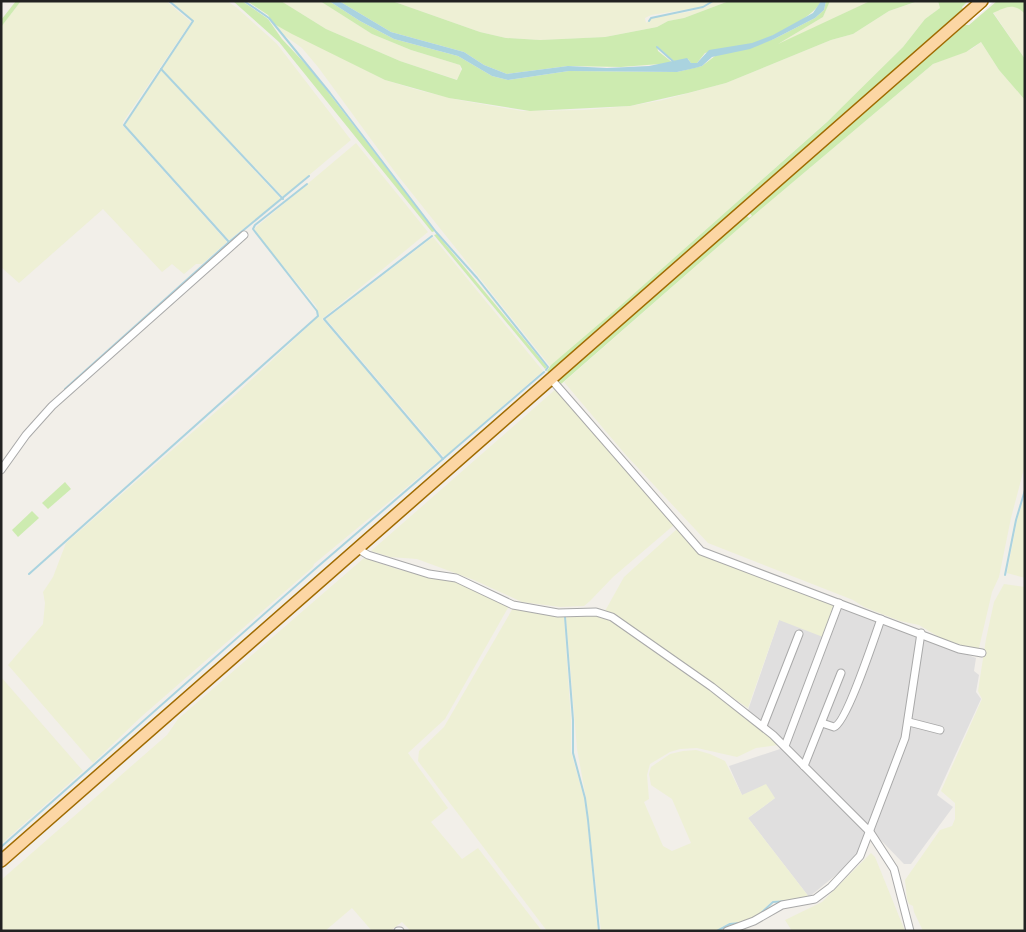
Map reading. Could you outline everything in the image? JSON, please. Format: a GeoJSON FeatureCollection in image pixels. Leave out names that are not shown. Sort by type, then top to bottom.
{"type":"FeatureCollection","features":[{"type":"Feature","properties":{"kind":"main road"},"geometry":{"type":"LineString","coordinates":[[1,861],[982,1]]}},
{"type":"Feature","properties":{"kind":"street"},"geometry":{"type":"LineString","coordinates":[[1,470],[26,435],[52,406],[244,235]]}},
{"type":"Feature","properties":{"kind":"street"},"geometry":{"type":"LineString","coordinates":[[551,379],[701,551],[959,649],[982,653]]}},
{"type":"Feature","properties":{"kind":"street"},"geometry":{"type":"LineString","coordinates":[[358,549],[368,556],[429,574],[456,578],[513,605],[558,613],[596,612],[606,614],[712,687],[763,726],[785,746],[870,832],[894,869],[910,931]]}},
{"type":"Feature","properties":{"kind":"street"},"geometry":{"type":"LineString","coordinates":[[785,746],[838,603]]}},
{"type":"Feature","properties":{"kind":"street"},"geometry":{"type":"LineString","coordinates":[[822,723],[834,727],[839,724],[853,694],[881,619]]}},
{"type":"Feature","properties":{"kind":"street"},"geometry":{"type":"LineString","coordinates":[[727,931],[754,921],[782,905],[808,902],[822,895],[853,866],[860,856],[905,738],[909,722],[921,633]]}},
{"type":"Feature","properties":{"kind":"street"},"geometry":{"type":"LineString","coordinates":[[763,726],[800,634]]}},
{"type":"Feature","properties":{"kind":"street"},"geometry":{"type":"LineString","coordinates":[[804,766],[841,673]]}},
{"type":"Feature","properties":{"kind":"street"},"geometry":{"type":"LineString","coordinates":[[909,722],[940,730]]}},
{"type":"Feature","properties":{"kind":"shaded area"},"geometry":{"type":"Polygon","coordinates":[[[834,604],[976,658],[974,671],[979,675],[976,692],[981,699],[937,795],[953,807],[911,864],[904,864],[873,832],[853,861],[809,897],[748,818],[775,798],[742,795],[729,766],[780,749],[775,740],[746,716],[779,620],[834,604]]]}},
{"type":"Feature","properties":{"kind":"green space"},"geometry":{"type":"Polygon","coordinates":[[[16,1],[21,1],[1,27],[1,20],[16,1]]]}},
{"type":"Feature","properties":{"kind":"green space"},"geometry":{"type":"Polygon","coordinates":[[[21,1],[166,1],[191,22],[123,122],[123,126],[227,242],[202,264],[196,264],[184,274],[172,264],[162,272],[103,209],[19,283],[1,267],[1,27],[21,1]]]}},
{"type":"Feature","properties":{"kind":"green space"},"geometry":{"type":"Polygon","coordinates":[[[171,1],[227,1],[236,7],[277,44],[351,140],[283,197],[162,69],[194,21],[171,1]]]}},
{"type":"Feature","properties":{"kind":"green space"},"geometry":{"type":"Polygon","coordinates":[[[233,1],[242,1],[268,19],[282,39],[311,70],[435,231],[432,232],[279,42],[233,1]]]}},
{"type":"Feature","properties":{"kind":"green space"},"geometry":{"type":"Polygon","coordinates":[[[247,1],[281,1],[326,29],[400,61],[457,80],[462,69],[460,65],[411,50],[372,34],[320,1],[329,1],[360,21],[394,39],[458,56],[492,76],[508,80],[569,71],[677,72],[702,66],[715,56],[774,39],[815,18],[824,10],[826,1],[830,1],[823,17],[778,44],[870,1],[918,1],[889,11],[853,34],[831,40],[726,83],[630,106],[530,111],[449,98],[385,80],[274,24],[268,15],[247,1]]]}},
{"type":"Feature","properties":{"kind":"green space"},"geometry":{"type":"Polygon","coordinates":[[[281,1],[320,1],[372,34],[411,50],[460,65],[461,72],[458,80],[400,61],[326,29],[281,1]]]}},
{"type":"Feature","properties":{"kind":"green space"},"geometry":{"type":"Polygon","coordinates":[[[339,1],[392,1],[480,32],[506,38],[540,40],[605,37],[657,27],[668,21],[684,18],[729,1],[821,1],[810,14],[780,32],[752,44],[705,53],[697,63],[691,63],[688,59],[675,62],[657,46],[658,51],[673,63],[621,67],[568,66],[507,74],[484,65],[464,52],[391,32],[339,1]]]}},
{"type":"Feature","properties":{"kind":"green space"},"geometry":{"type":"Polygon","coordinates":[[[392,1],[712,1],[702,7],[651,15],[645,18],[646,23],[651,18],[688,12],[706,7],[713,2],[729,1],[684,18],[668,21],[657,27],[605,37],[540,40],[506,38],[480,32],[392,1]]]}},
{"type":"Feature","properties":{"kind":"green space"},"geometry":{"type":"Polygon","coordinates":[[[830,1],[870,1],[773,47],[823,17],[830,1]]]}},
{"type":"Feature","properties":{"kind":"green space"},"geometry":{"type":"Polygon","coordinates":[[[938,1],[940,8],[925,19],[903,47],[850,101],[550,366],[395,172],[318,67],[302,48],[281,33],[274,24],[385,80],[418,90],[459,100],[522,111],[584,110],[630,106],[663,100],[726,83],[831,40],[853,34],[889,11],[916,2],[938,1]]]}},
{"type":"Feature","properties":{"kind":"green space"},"geometry":{"type":"Polygon","coordinates":[[[938,1],[968,1],[962,7],[964,12],[551,375],[547,371],[551,365],[827,122],[903,47],[925,19],[940,8],[938,1]]]}},
{"type":"Feature","properties":{"kind":"green space"},"geometry":{"type":"Polygon","coordinates":[[[997,1],[1025,1],[1025,14],[1013,7],[993,13],[1025,59],[1025,100],[999,70],[981,42],[966,52],[933,64],[761,209],[561,384],[558,380],[746,215],[749,218],[752,216],[749,212],[965,25],[969,25],[997,1]]]}},
{"type":"Feature","properties":{"kind":"green space"},"geometry":{"type":"Polygon","coordinates":[[[1009,5],[1016,6],[1025,14],[1025,59],[993,12],[1009,5]]]}},
{"type":"Feature","properties":{"kind":"green space"},"geometry":{"type":"Polygon","coordinates":[[[981,42],[999,70],[1025,100],[1025,465],[1011,518],[999,577],[992,592],[979,648],[973,650],[939,637],[919,625],[900,621],[864,607],[853,600],[708,543],[625,454],[564,382],[761,209],[933,64],[972,49],[981,42]]]}},
{"type":"Feature","properties":{"kind":"green space"},"geometry":{"type":"Polygon","coordinates":[[[161,70],[281,199],[229,240],[125,125],[161,70]]]}},
{"type":"Feature","properties":{"kind":"green space"},"geometry":{"type":"Polygon","coordinates":[[[356,143],[428,232],[322,319],[442,458],[314,564],[313,567],[141,717],[93,763],[8,665],[43,624],[45,603],[43,592],[53,577],[66,543],[235,395],[319,316],[316,306],[256,233],[255,228],[356,143]]]}},
{"type":"Feature","properties":{"kind":"green space"},"geometry":{"type":"Polygon","coordinates":[[[437,234],[547,367],[545,369],[434,235],[437,234]]]}},
{"type":"Feature","properties":{"kind":"green space"},"geometry":{"type":"Polygon","coordinates":[[[433,237],[543,371],[444,457],[326,319],[433,237]]]}},
{"type":"Feature","properties":{"kind":"green space"},"geometry":{"type":"Polygon","coordinates":[[[557,388],[674,525],[613,577],[590,601],[584,606],[560,607],[522,602],[474,580],[417,559],[390,557],[371,551],[557,388]]]}},
{"type":"Feature","properties":{"kind":"green space"},"geometry":{"type":"Polygon","coordinates":[[[65,482],[71,489],[48,509],[42,503],[65,482]]]}},
{"type":"Feature","properties":{"kind":"green space"},"geometry":{"type":"Polygon","coordinates":[[[1025,495],[1025,578],[1007,573],[1017,520],[1025,495]]]}},
{"type":"Feature","properties":{"kind":"green space"},"geometry":{"type":"Polygon","coordinates":[[[32,511],[39,518],[18,537],[12,530],[32,511]]]}},
{"type":"Feature","properties":{"kind":"green space"},"geometry":{"type":"Polygon","coordinates":[[[677,529],[693,546],[834,604],[823,637],[779,620],[748,708],[605,611],[624,577],[677,529]]]}},
{"type":"Feature","properties":{"kind":"green space"},"geometry":{"type":"Polygon","coordinates":[[[364,558],[400,570],[455,580],[509,606],[445,719],[408,753],[448,808],[431,822],[462,859],[478,848],[542,931],[411,931],[402,922],[390,931],[372,931],[352,908],[325,931],[1,931],[1,880],[167,735],[178,719],[364,558]]]}},
{"type":"Feature","properties":{"kind":"green space"},"geometry":{"type":"Polygon","coordinates":[[[1004,584],[1025,587],[1025,931],[923,931],[913,906],[909,904],[907,899],[905,880],[940,830],[952,826],[955,819],[955,803],[941,791],[982,699],[978,691],[986,639],[994,602],[1004,584]]]}},
{"type":"Feature","properties":{"kind":"green space"},"geometry":{"type":"Polygon","coordinates":[[[513,608],[564,617],[571,720],[571,752],[584,798],[598,931],[547,931],[418,761],[419,751],[444,727],[513,608]]]}},
{"type":"Feature","properties":{"kind":"green space"},"geometry":{"type":"Polygon","coordinates":[[[592,615],[611,621],[698,679],[775,740],[778,745],[756,748],[737,757],[697,748],[680,749],[670,752],[650,764],[647,775],[649,799],[644,802],[663,846],[672,851],[691,843],[672,799],[651,785],[649,774],[651,767],[670,754],[683,751],[696,750],[710,754],[725,761],[742,795],[766,784],[775,798],[748,818],[809,897],[799,900],[772,901],[756,917],[743,922],[729,923],[715,931],[601,931],[586,798],[577,749],[566,617],[592,615]]]}},
{"type":"Feature","properties":{"kind":"green space"},"geometry":{"type":"Polygon","coordinates":[[[1,677],[83,771],[1,844],[1,677]]]}},
{"type":"Feature","properties":{"kind":"green space"},"geometry":{"type":"Polygon","coordinates":[[[871,853],[875,857],[905,931],[792,931],[785,920],[822,902],[871,853]]]}},
{"type":"Feature","properties":{"kind":"water"},"geometry":{"type":"Polygon","coordinates":[[[329,1],[339,1],[391,32],[464,52],[484,65],[507,74],[568,66],[607,68],[649,66],[687,58],[691,63],[697,63],[709,50],[752,43],[773,35],[813,13],[821,1],[826,1],[824,10],[815,18],[774,39],[750,49],[712,57],[702,66],[695,68],[677,72],[569,71],[508,80],[492,76],[458,56],[394,39],[360,21],[329,1]]]}},
{"type":"Feature","properties":{"kind":"pier"},"geometry":{"type":"Polygon","coordinates":[[[971,1],[994,1],[973,20],[963,8],[971,1]]]}},
{"type":"Feature","properties":{"kind":"waterway"},"geometry":{"type":"LineString","coordinates":[[169,1],[193,21],[124,125],[229,242]]}},
{"type":"Feature","properties":{"kind":"waterway"},"geometry":{"type":"LineString","coordinates":[[244,1],[269,18],[330,93],[436,232],[477,278],[548,367],[546,370]]}},
{"type":"Feature","properties":{"kind":"waterway"},"geometry":{"type":"LineString","coordinates":[[649,21],[651,18],[703,7],[713,1]]}},
{"type":"Feature","properties":{"kind":"waterway"},"geometry":{"type":"LineString","coordinates":[[657,47],[675,63]]}},
{"type":"Feature","properties":{"kind":"waterway"},"geometry":{"type":"LineString","coordinates":[[161,69],[283,199]]}},
{"type":"Feature","properties":{"kind":"waterway"},"geometry":{"type":"LineString","coordinates":[[65,389],[229,242],[309,176]]}},
{"type":"Feature","properties":{"kind":"waterway"},"geometry":{"type":"LineString","coordinates":[[29,574],[318,316],[317,311],[253,229],[255,225],[307,184]]}},
{"type":"Feature","properties":{"kind":"waterway"},"geometry":{"type":"LineString","coordinates":[[432,236],[324,319],[443,459]]}},
{"type":"Feature","properties":{"kind":"waterway"},"geometry":{"type":"LineString","coordinates":[[1,847],[315,569],[544,372]]}},
{"type":"Feature","properties":{"kind":"waterway"},"geometry":{"type":"LineString","coordinates":[[1005,575],[1016,520],[1025,490]]}},
{"type":"Feature","properties":{"kind":"waterway"},"geometry":{"type":"LineString","coordinates":[[565,617],[573,720],[573,753],[585,798],[599,931]]}},
{"type":"Feature","properties":{"kind":"waterway"},"geometry":{"type":"LineString","coordinates":[[760,914],[773,902],[789,901]]}},
{"type":"Feature","properties":{"kind":"waterway"},"geometry":{"type":"LineString","coordinates":[[717,931],[730,924],[740,923]]}}]}
